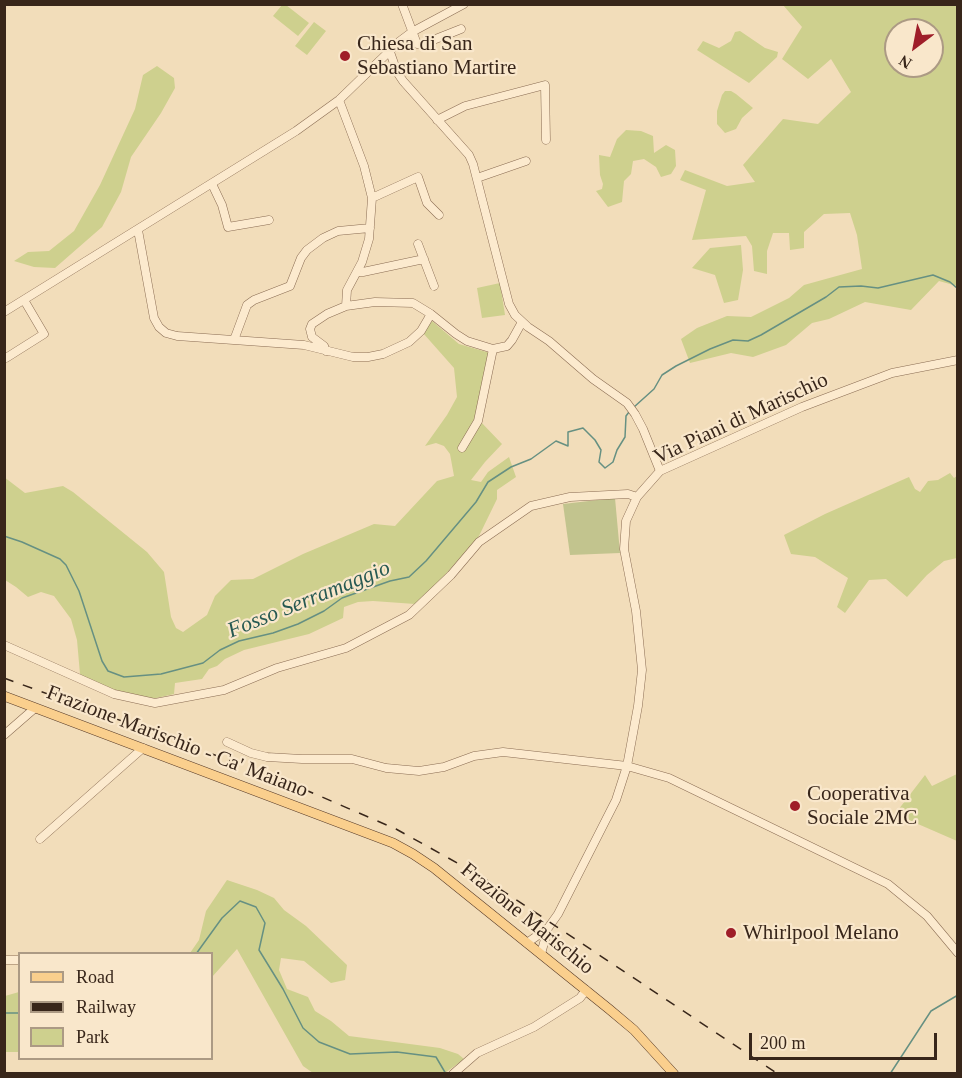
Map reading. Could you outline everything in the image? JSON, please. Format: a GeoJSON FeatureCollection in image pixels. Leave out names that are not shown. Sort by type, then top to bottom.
{"type":"FeatureCollection","features":[{"type":"Feature","properties":{"kind":"main road","name":"Frazione Marischio - Ca' Maiano"},"geometry":{"type":"LineString","coordinates":[[4,696],[337,822]]}},
{"type":"Feature","properties":{"kind":"main road","name":"Frazione Marischio"},"geometry":{"type":"LineString","coordinates":[[337,822],[393,843],[434,868],[634,1030],[674,1074]]}},
{"type":"Feature","properties":{"kind":"street"},"geometry":{"type":"LineString","coordinates":[[402,4],[417,44],[423,44],[461,29]]}},
{"type":"Feature","properties":{"kind":"street"},"geometry":{"type":"LineString","coordinates":[[4,312],[296,131],[339,100],[412,32],[464,4]]}},
{"type":"Feature","properties":{"kind":"street"},"geometry":{"type":"LineString","coordinates":[[390,52],[403,81],[469,155],[509,304],[514,315],[549,340],[586,374],[627,404],[635,414],[660,471]]}},
{"type":"Feature","properties":{"kind":"street"},"geometry":{"type":"LineString","coordinates":[[437,120],[465,106],[545,85],[546,141]]}},
{"type":"Feature","properties":{"kind":"street"},"geometry":{"type":"LineString","coordinates":[[339,100],[364,166],[372,198],[366,252],[347,290],[346,306]]}},
{"type":"Feature","properties":{"kind":"street"},"geometry":{"type":"LineString","coordinates":[[477,178],[526,161]]}},
{"type":"Feature","properties":{"kind":"street"},"geometry":{"type":"LineString","coordinates":[[372,198],[418,177],[427,203],[439,215]]}},
{"type":"Feature","properties":{"kind":"street"},"geometry":{"type":"LineString","coordinates":[[212,184],[222,205],[228,227],[269,220]]}},
{"type":"Feature","properties":{"kind":"street"},"geometry":{"type":"LineString","coordinates":[[234,340],[247,305],[290,286],[301,258],[307,250],[323,238],[338,231],[370,228]]}},
{"type":"Feature","properties":{"kind":"street"},"geometry":{"type":"LineString","coordinates":[[138,230],[152,308],[159,327],[166,333],[177,336],[304,345],[353,357],[383,354],[409,342],[421,331],[431,314]]}},
{"type":"Feature","properties":{"kind":"street"},"geometry":{"type":"LineString","coordinates":[[418,244],[434,286]]}},
{"type":"Feature","properties":{"kind":"street"},"geometry":{"type":"LineString","coordinates":[[357,272],[424,259]]}},
{"type":"Feature","properties":{"kind":"street"},"geometry":{"type":"LineString","coordinates":[[6,358],[44,334],[24,300]]}},
{"type":"Feature","properties":{"kind":"street"},"geometry":{"type":"LineString","coordinates":[[326,351],[324,346],[312,337],[310,328],[312,324],[327,314],[346,306],[375,302],[413,303],[467,341],[493,349],[507,346],[522,322]]}},
{"type":"Feature","properties":{"kind":"street"},"geometry":{"type":"LineString","coordinates":[[462,448],[478,421],[493,349]]}},
{"type":"Feature","properties":{"kind":"street","name":"Via Piani di Marischio"},"geometry":{"type":"LineString","coordinates":[[548,928],[558,914],[616,800],[627,766],[642,670],[636,611],[624,549],[626,521],[637,497],[660,471],[802,407],[885,376],[957,360]]}},
{"type":"Feature","properties":{"kind":"street"},"geometry":{"type":"LineString","coordinates":[[4,645],[114,694],[155,703],[224,690],[277,668],[346,648],[409,615],[451,575],[479,542],[531,506],[570,497],[628,494],[637,497]]}},
{"type":"Feature","properties":{"kind":"street"},"geometry":{"type":"LineString","coordinates":[[4,735],[35,708]]}},
{"type":"Feature","properties":{"kind":"street"},"geometry":{"type":"LineString","coordinates":[[227,742],[251,753],[267,757],[352,759],[386,768],[419,771],[444,767],[474,756],[503,752],[627,766],[669,778],[801,844],[888,884],[927,916],[957,953]]}},
{"type":"Feature","properties":{"kind":"street"},"geometry":{"type":"LineString","coordinates":[[40,839],[143,748]]}},
{"type":"Feature","properties":{"kind":"street"},"geometry":{"type":"LineString","coordinates":[[527,943],[548,928]]}},
{"type":"Feature","properties":{"kind":"street"},"geometry":{"type":"LineString","coordinates":[[541,954],[548,928]]}},
{"type":"Feature","properties":{"kind":"street"},"geometry":{"type":"LineString","coordinates":[[454,1073],[477,1053],[534,1027],[580,998],[586,990]]}},
{"type":"Feature","properties":{"kind":"green space"},"geometry":{"type":"Polygon","coordinates":[[[282,5],[286,5],[309,23],[298,36],[273,16],[282,5]]]}},
{"type":"Feature","properties":{"kind":"green space"},"geometry":{"type":"Polygon","coordinates":[[[783,5],[957,5],[957,286],[939,281],[911,310],[865,302],[829,319],[812,323],[786,345],[753,357],[731,353],[690,363],[681,339],[697,328],[727,316],[751,317],[789,298],[804,285],[862,269],[857,235],[850,213],[824,214],[804,232],[804,248],[790,250],[789,233],[773,233],[767,251],[767,274],[754,271],[752,246],[746,236],[692,240],[706,190],[680,180],[685,170],[727,186],[755,182],[743,165],[783,119],[818,124],[851,92],[831,59],[808,79],[782,59],[802,27],[783,5]]]}},
{"type":"Feature","properties":{"kind":"green space"},"geometry":{"type":"Polygon","coordinates":[[[314,22],[326,31],[307,55],[295,46],[314,22]]]}},
{"type":"Feature","properties":{"kind":"green space"},"geometry":{"type":"Polygon","coordinates":[[[740,31],[765,48],[778,52],[777,57],[749,83],[697,50],[703,41],[719,48],[731,41],[735,32],[740,31]]]}},
{"type":"Feature","properties":{"kind":"green space"},"geometry":{"type":"Polygon","coordinates":[[[157,66],[174,78],[175,88],[131,157],[121,192],[102,227],[55,268],[34,267],[14,261],[28,252],[49,251],[74,231],[100,185],[135,109],[143,75],[157,66]]]}},
{"type":"Feature","properties":{"kind":"green space"},"geometry":{"type":"Polygon","coordinates":[[[725,91],[736,94],[753,108],[742,118],[736,129],[725,133],[717,124],[717,111],[725,91]]]}},
{"type":"Feature","properties":{"kind":"green space"},"geometry":{"type":"Polygon","coordinates":[[[626,130],[641,131],[653,136],[654,153],[666,145],[675,150],[676,166],[671,174],[661,177],[656,167],[644,159],[633,161],[631,174],[624,181],[622,202],[608,207],[596,191],[602,189],[603,184],[599,155],[610,157],[617,139],[626,130]]]}},
{"type":"Feature","properties":{"kind":"green space"},"geometry":{"type":"Polygon","coordinates":[[[741,245],[743,270],[738,300],[724,303],[715,275],[692,268],[710,248],[741,245]]]}},
{"type":"Feature","properties":{"kind":"green space"},"geometry":{"type":"Polygon","coordinates":[[[500,283],[505,315],[482,318],[477,288],[500,283]]]}},
{"type":"Feature","properties":{"kind":"green space"},"geometry":{"type":"Polygon","coordinates":[[[432,321],[459,344],[490,353],[479,420],[502,444],[471,480],[481,482],[488,472],[509,457],[516,477],[497,490],[497,499],[478,538],[433,588],[415,604],[373,601],[358,602],[344,607],[343,618],[309,634],[244,650],[209,669],[202,679],[175,683],[174,694],[152,699],[123,695],[90,681],[80,674],[77,640],[71,619],[54,596],[41,592],[28,597],[5,580],[4,477],[25,493],[63,486],[147,552],[164,572],[171,617],[176,628],[183,632],[207,615],[215,596],[231,580],[253,579],[303,554],[374,524],[395,526],[437,481],[454,476],[450,454],[444,446],[436,443],[425,446],[457,397],[454,368],[423,333],[432,321]]]}},
{"type":"Feature","properties":{"kind":"green space"},"geometry":{"type":"Polygon","coordinates":[[[950,473],[954,478],[957,476],[957,558],[944,561],[927,575],[907,597],[886,579],[869,580],[845,613],[837,607],[848,578],[815,557],[791,554],[784,535],[825,514],[909,477],[915,489],[920,492],[928,481],[938,480],[950,473]]]}},
{"type":"Feature","properties":{"kind":"green space"},"geometry":{"type":"Polygon","coordinates":[[[615,498],[620,553],[570,555],[563,504],[615,498]]]}},
{"type":"Feature","properties":{"kind":"green space"},"geometry":{"type":"Polygon","coordinates":[[[957,774],[957,841],[895,814],[925,775],[932,786],[957,774]]]}},
{"type":"Feature","properties":{"kind":"green space"},"geometry":{"type":"Polygon","coordinates":[[[227,880],[274,898],[284,910],[306,926],[347,965],[345,980],[331,983],[304,961],[281,958],[279,970],[287,989],[308,997],[315,1011],[349,1036],[440,1048],[458,1054],[464,1059],[445,1073],[313,1073],[303,1066],[237,949],[213,976],[213,952],[191,952],[199,940],[206,911],[227,880]]]}},
{"type":"Feature","properties":{"kind":"green space"},"geometry":{"type":"Polygon","coordinates":[[[18,992],[18,1052],[5,1052],[5,996],[18,992]]]}},
{"type":"Feature","properties":{"kind":"waterway","name":"Fosso Serramaggio"},"geometry":{"type":"LineString","coordinates":[[634,407],[654,389],[662,375],[676,366],[733,340],[748,341],[761,335],[839,287],[878,288],[933,275],[950,282],[958,289]]}},
{"type":"Feature","properties":{"kind":"waterway","name":"Fosso Serramaggio"},"geometry":{"type":"LineString","coordinates":[[4,536],[60,559],[66,565],[79,591],[102,661],[108,671],[124,677],[161,674],[203,663],[220,650],[239,641],[298,624],[324,611],[342,598],[390,581],[409,577],[426,561],[476,502],[488,482],[511,467],[531,459],[556,441],[568,446],[568,432],[583,428],[601,450],[599,462],[605,468],[613,462],[625,437],[626,416],[629,412]]}},
{"type":"Feature","properties":{"kind":"waterway"},"geometry":{"type":"LineString","coordinates":[[197,952],[222,918],[240,901],[256,907],[265,923],[259,950],[303,1028],[319,1042],[350,1054],[397,1052],[436,1057],[446,1074]]}},
{"type":"Feature","properties":{"kind":"waterway"},"geometry":{"type":"LineString","coordinates":[[890,1074],[931,1011],[958,995]]}},
{"type":"Feature","properties":{"kind":"waterway"},"geometry":{"type":"LineString","coordinates":[[4,1013],[18,1013]]}},
{"type":"Feature","properties":{"kind":"railway"},"geometry":{"type":"LineString","coordinates":[[4,678],[278,778],[396,829],[479,875],[778,1074]]}},
{"type":"Feature","properties":{"kind":"place","name":"Chiesa di San Sebastiano Martire"},"geometry":{"type":"Point","coordinates":[345,56]}},
{"type":"Feature","properties":{"kind":"place","name":"Cooperativa Sociale 2MC"},"geometry":{"type":"Point","coordinates":[795,806]}},
{"type":"Feature","properties":{"kind":"place","name":"Whirlpool Melano"},"geometry":{"type":"Point","coordinates":[731,933]}}]}
